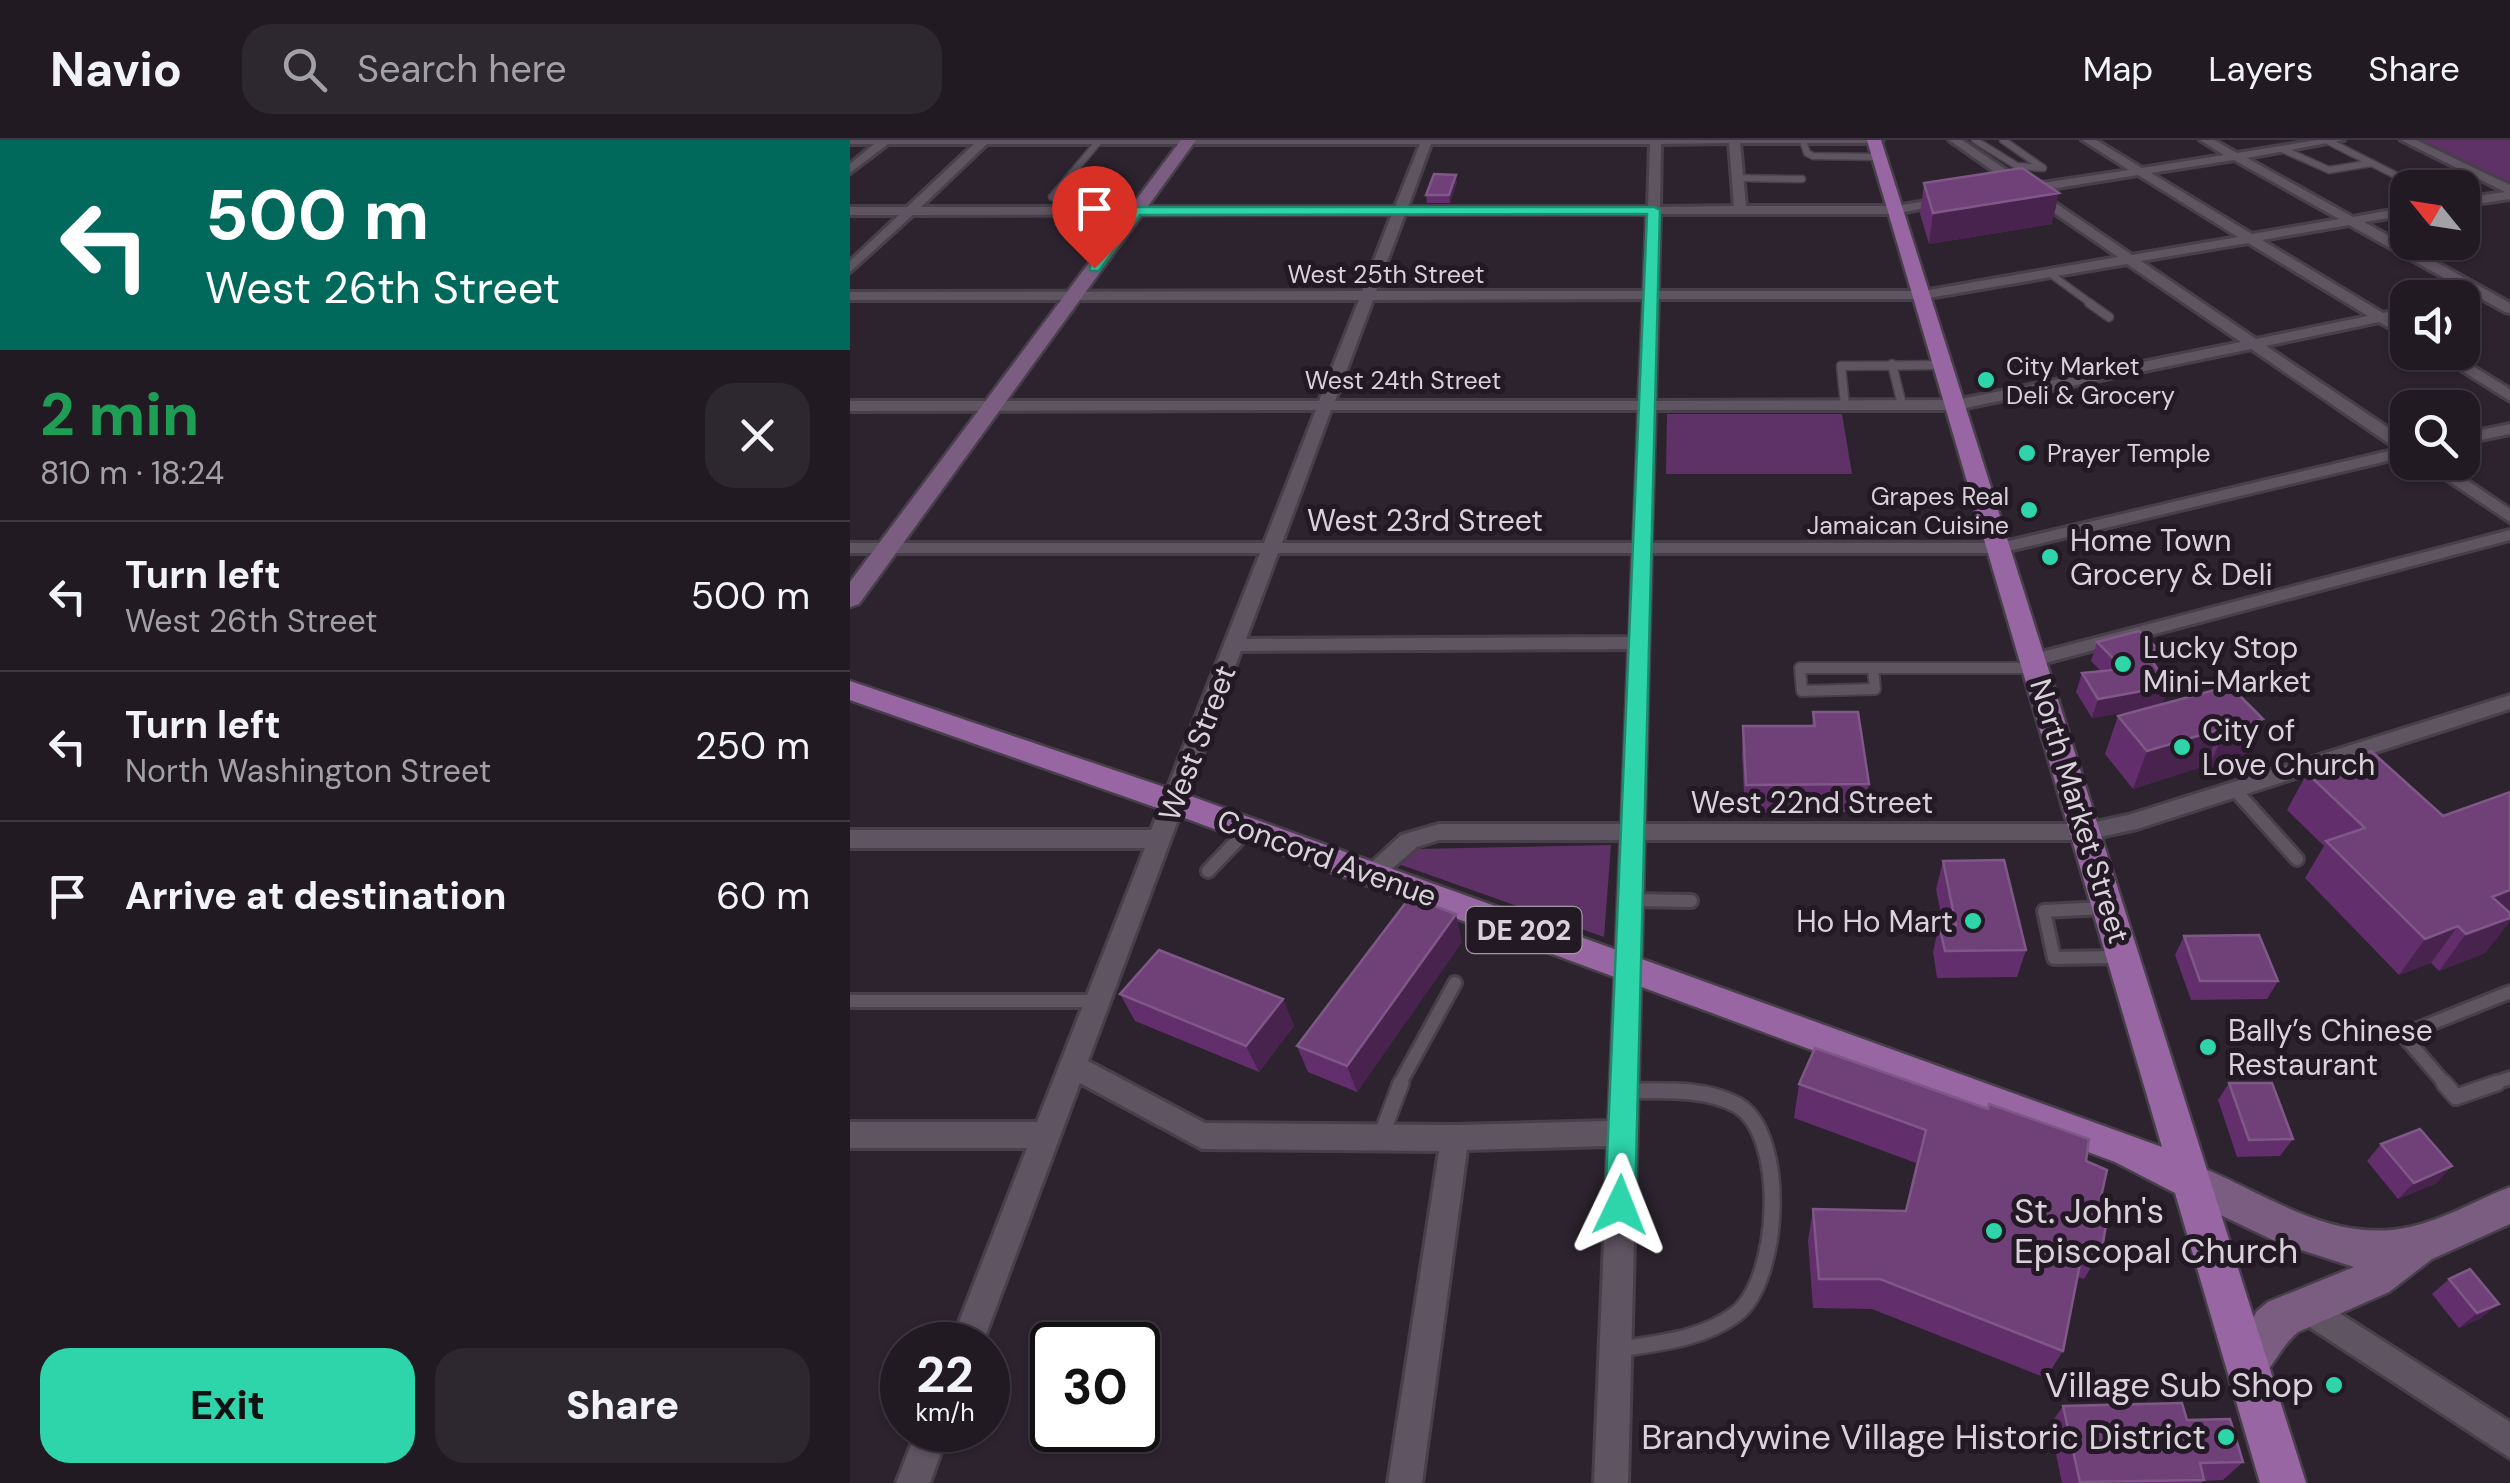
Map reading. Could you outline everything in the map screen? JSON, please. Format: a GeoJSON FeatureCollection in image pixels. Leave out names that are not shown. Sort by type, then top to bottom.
{"type":"FeatureCollection","features":[{"type":"Feature","properties":{"kind":"main road"},"geometry":{"type":"LineString","coordinates":[[850,598],[1189,140]]}},
{"type":"Feature","properties":{"kind":"main road","name":"North Market Street"},"geometry":{"type":"LineString","coordinates":[[1876,144],[2283,1483]]}},
{"type":"Feature","properties":{"kind":"main road","name":"Concord Avenue"},"geometry":{"type":"LineString","coordinates":[[850,690],[1174,802],[2127,1149],[2193,1182]]}},
{"type":"Feature","properties":{"kind":"main road"},"geometry":{"type":"LineString","coordinates":[[2193,1182],[2266,1218],[2350,1247],[2395,1250],[2426,1242],[2510,1205]]}},
{"type":"Feature","properties":{"kind":"main road"},"geometry":{"type":"LineString","coordinates":[[2247,1365],[2283,1316],[2375,1278],[2426,1242]]}},
{"type":"Feature","properties":{"kind":"street","name":"West Street"},"geometry":{"type":"LineString","coordinates":[[975,1322],[1426,140]]}},
{"type":"Feature","properties":{"kind":"street"},"geometry":{"type":"LineString","coordinates":[[1611,1483],[1656,140]]}},
{"type":"Feature","properties":{"kind":"street"},"geometry":{"type":"LineString","coordinates":[[1734,140],[1740,210]]}},
{"type":"Feature","properties":{"kind":"street"},"geometry":{"type":"LineString","coordinates":[[850,141],[1804,140],[1876,144]]}},
{"type":"Feature","properties":{"kind":"street"},"geometry":{"type":"LineString","coordinates":[[1955,140],[2390,438]]}},
{"type":"Feature","properties":{"kind":"street"},"geometry":{"type":"LineString","coordinates":[[2088,140],[2390,323]]}},
{"type":"Feature","properties":{"kind":"street"},"geometry":{"type":"LineString","coordinates":[[2206,140],[2510,309]]}},
{"type":"Feature","properties":{"kind":"street"},"geometry":{"type":"LineString","coordinates":[[2407,140],[2510,192]]}},
{"type":"Feature","properties":{"kind":"street"},"geometry":{"type":"LineString","coordinates":[[850,170],[885,141]]}},
{"type":"Feature","properties":{"kind":"street"},"geometry":{"type":"LineString","coordinates":[[850,268],[984,141]]}},
{"type":"Feature","properties":{"kind":"street"},"geometry":{"type":"LineString","coordinates":[[2008,192],[2283,145],[2333,141]]}},
{"type":"Feature","properties":{"kind":"street"},"geometry":{"type":"LineString","coordinates":[[2480,198],[2510,192]]}},
{"type":"Feature","properties":{"kind":"street"},"geometry":{"type":"LineString","coordinates":[[850,212],[1896,210],[1970,198]]}},
{"type":"Feature","properties":{"kind":"street","name":"West 25th Street"},"geometry":{"type":"LineString","coordinates":[[850,296],[1922,296],[2390,214]]}},
{"type":"Feature","properties":{"kind":"street"},"geometry":{"type":"LineString","coordinates":[[2480,299],[2510,293]]}},
{"type":"Feature","properties":{"kind":"street","name":"West 24th Street"},"geometry":{"type":"LineString","coordinates":[[850,406],[1956,405],[2390,315]]}},
{"type":"Feature","properties":{"kind":"street"},"geometry":{"type":"LineString","coordinates":[[2468,370],[2510,396]]}},
{"type":"Feature","properties":{"kind":"street"},"geometry":{"type":"LineString","coordinates":[[2480,435],[2510,429]]}},
{"type":"Feature","properties":{"kind":"street","name":"West 23rd Street"},"geometry":{"type":"LineString","coordinates":[[850,548],[2000,548],[2390,455]]}},
{"type":"Feature","properties":{"kind":"street"},"geometry":{"type":"LineString","coordinates":[[2455,480],[2510,517]]}},
{"type":"Feature","properties":{"kind":"street"},"geometry":{"type":"LineString","coordinates":[[2035,664],[2510,535]]}},
{"type":"Feature","properties":{"kind":"street"},"geometry":{"type":"LineString","coordinates":[[1234,644],[1639,643]]}},
{"type":"Feature","properties":{"kind":"street","name":"West 22nd Street"},"geometry":{"type":"LineString","coordinates":[[1371,874],[1409,840],[1438,832],[2086,832],[2235,790],[2510,702]]}},
{"type":"Feature","properties":{"kind":"street"},"geometry":{"type":"LineString","coordinates":[[850,839],[1160,839]]}},
{"type":"Feature","properties":{"kind":"street"},"geometry":{"type":"LineString","coordinates":[[1073,1066],[1202,1136],[1455,1138],[1622,1133]]}},
{"type":"Feature","properties":{"kind":"street"},"geometry":{"type":"LineString","coordinates":[[850,1135],[1047,1136]]}},
{"type":"Feature","properties":{"kind":"street"},"geometry":{"type":"LineString","coordinates":[[1405,1483],[1455,1138]]}},
{"type":"Feature","properties":{"kind":"street"},"geometry":{"type":"LineString","coordinates":[[2308,1308],[2510,1441]]}},
{"type":"Feature","properties":{"kind":"street"},"geometry":{"type":"LineString","coordinates":[[913,1483],[925,1452]]}},
{"type":"Feature","properties":{"kind":"lane"},"geometry":{"type":"LineString","coordinates":[[1976,140],[2024,170],[2043,168],[2003,140]]}},
{"type":"Feature","properties":{"kind":"lane"},"geometry":{"type":"LineString","coordinates":[[1052,197],[1099,141]]}},
{"type":"Feature","properties":{"kind":"lane"},"geometry":{"type":"LineString","coordinates":[[2333,141],[2390,172]]}},
{"type":"Feature","properties":{"kind":"lane"},"geometry":{"type":"LineString","coordinates":[[2283,145],[2324,170],[2372,163]]}},
{"type":"Feature","properties":{"kind":"lane"},"geometry":{"type":"LineString","coordinates":[[1738,178],[1802,179]]}},
{"type":"Feature","properties":{"kind":"lane"},"geometry":{"type":"LineString","coordinates":[[2049,273],[2109,318]]}},
{"type":"Feature","properties":{"kind":"lane"},"geometry":{"type":"LineString","coordinates":[[1892,364],[1902,405]]}},
{"type":"Feature","properties":{"kind":"lane"},"geometry":{"type":"LineString","coordinates":[[1845,405],[1841,366],[1944,364]]}},
{"type":"Feature","properties":{"kind":"lane"},"geometry":{"type":"LineString","coordinates":[[1873,668],[1875,689],[1802,691],[1800,668],[2035,664]]}},
{"type":"Feature","properties":{"kind":"lane"},"geometry":{"type":"LineString","coordinates":[[2235,790],[2297,859]]}},
{"type":"Feature","properties":{"kind":"lane"},"geometry":{"type":"LineString","coordinates":[[1208,871],[1247,830]]}},
{"type":"Feature","properties":{"kind":"lane"},"geometry":{"type":"LineString","coordinates":[[1630,900],[1691,902]]}},
{"type":"Feature","properties":{"kind":"lane"},"geometry":{"type":"LineString","coordinates":[[2109,908],[2044,911],[2054,958],[2124,957]]}},
{"type":"Feature","properties":{"kind":"lane"},"geometry":{"type":"LineString","coordinates":[[1382,1136],[1394,1095],[1455,983]]}},
{"type":"Feature","properties":{"kind":"lane"},"geometry":{"type":"LineString","coordinates":[[2510,992],[2404,1035],[2456,1097],[2510,1078]]}},
{"type":"Feature","properties":{"kind":"lane"},"geometry":{"type":"LineString","coordinates":[[850,1001],[1098,1001]]}},
{"type":"Feature","properties":{"kind":"lane"},"geometry":{"type":"LineString","coordinates":[[1616,1349],[1673,1342],[1733,1321],[1764,1282],[1773,1238],[1765,1142],[1749,1114],[1717,1098],[1678,1091],[1624,1090]]}},
{"type":"Feature","properties":{"kind":"shaded area"},"geometry":{"type":"Polygon","coordinates":[[[2418,140],[2510,140],[2510,185],[2418,140]]]}},
{"type":"Feature","properties":{"kind":"shaded area"},"geometry":{"type":"Polygon","coordinates":[[[1667,414],[1842,414],[1852,474],[1666,474],[1667,414]]]}},
{"type":"Feature","properties":{"kind":"shaded area"},"geometry":{"type":"Polygon","coordinates":[[[1611,845],[1604,937],[1396,863],[1415,849],[1611,845]]]}},
{"type":"Feature","properties":{"kind":"building"},"geometry":{"type":"Polygon","coordinates":[[[2022,168],[2059,193],[1933,213],[1924,183],[2022,168]]]}},
{"type":"Feature","properties":{"kind":"building"},"geometry":{"type":"Polygon","coordinates":[[[1434,174],[1456,175],[1449,195],[1426,195],[1434,174]]]}},
{"type":"Feature","properties":{"kind":"building"},"geometry":{"type":"Polygon","coordinates":[[[2139,631],[2158,649],[2146,652],[2169,686],[2098,699],[2082,673],[2124,669],[2097,642],[2139,631]]]}},
{"type":"Feature","properties":{"kind":"building"},"geometry":{"type":"Polygon","coordinates":[[[2230,686],[2263,719],[2147,751],[2118,716],[2230,686]]]}},
{"type":"Feature","properties":{"kind":"building"},"geometry":{"type":"Polygon","coordinates":[[[1813,712],[1858,712],[1869,784],[1746,785],[1743,726],[1815,726],[1813,712]]]}},
{"type":"Feature","properties":{"kind":"building"},"geometry":{"type":"Polygon","coordinates":[[[2371,751],[2443,816],[2510,792],[2510,890],[2492,897],[2510,913],[2510,918],[2466,934],[2458,926],[2425,939],[2326,841],[2365,828],[2307,773],[2371,751]]]}},
{"type":"Feature","properties":{"kind":"building"},"geometry":{"type":"Polygon","coordinates":[[[2004,860],[2026,950],[1945,951],[1939,925],[1956,925],[1943,861],[2004,860]]]}},
{"type":"Feature","properties":{"kind":"building"},"geometry":{"type":"Polygon","coordinates":[[[1410,897],[1456,914],[1347,1066],[1297,1046],[1410,897]]]}},
{"type":"Feature","properties":{"kind":"building"},"geometry":{"type":"Polygon","coordinates":[[[2259,935],[2278,981],[2200,981],[2184,936],[2259,935]]]}},
{"type":"Feature","properties":{"kind":"building"},"geometry":{"type":"Polygon","coordinates":[[[1159,950],[1283,999],[1246,1046],[1120,994],[1159,950]]]}},
{"type":"Feature","properties":{"kind":"building","name":"St. John's Episcopal Church"},"geometry":{"type":"Polygon","coordinates":[[[1815,1048],[1988,1109],[1989,1104],[2089,1139],[2086,1161],[2107,1170],[2101,1197],[2110,1201],[2102,1249],[2084,1243],[2063,1351],[1880,1279],[1819,1279],[1813,1209],[1906,1211],[1926,1130],[1799,1084],[1815,1048]]]}},
{"type":"Feature","properties":{"kind":"building"},"geometry":{"type":"Polygon","coordinates":[[[2229,1083],[2272,1083],[2293,1139],[2249,1140],[2229,1083]]]}},
{"type":"Feature","properties":{"kind":"building"},"geometry":{"type":"Polygon","coordinates":[[[2420,1129],[2452,1166],[2414,1183],[2381,1144],[2420,1129]]]}},
{"type":"Feature","properties":{"kind":"building"},"geometry":{"type":"Polygon","coordinates":[[[2470,1269],[2499,1304],[2477,1313],[2449,1279],[2470,1269]]]}},
{"type":"Feature","properties":{"kind":"building"},"geometry":{"type":"Polygon","coordinates":[[[2182,1403],[2187,1420],[2230,1419],[2243,1462],[2200,1463],[2204,1480],[2080,1482],[2063,1406],[2182,1403]]]}},
{"type":"Feature","properties":{"kind":"place","name":"City Market Deli & Grocery"},"geometry":{"type":"Point","coordinates":[1986,380]}},
{"type":"Feature","properties":{"kind":"place","name":"Prayer Temple"},"geometry":{"type":"Point","coordinates":[2027,453]}},
{"type":"Feature","properties":{"kind":"place","name":"Grapes Real Jamaican Cuisine"},"geometry":{"type":"Point","coordinates":[2029,510]}},
{"type":"Feature","properties":{"kind":"place","name":"Home Town Grocery & Deli"},"geometry":{"type":"Point","coordinates":[2050,557]}},
{"type":"Feature","properties":{"kind":"place","name":"Lucky Stop Mini-Market"},"geometry":{"type":"Point","coordinates":[2123,664]}},
{"type":"Feature","properties":{"kind":"place","name":"City of Love Church"},"geometry":{"type":"Point","coordinates":[2182,747]}},
{"type":"Feature","properties":{"kind":"place","name":"Ho Ho Mart"},"geometry":{"type":"Point","coordinates":[1973,921]}},
{"type":"Feature","properties":{"kind":"place","name":"Bally’s Chinese Restaurant"},"geometry":{"type":"Point","coordinates":[2208,1047]}},
{"type":"Feature","properties":{"kind":"place","name":"St. John's Episcopal Church"},"geometry":{"type":"Point","coordinates":[1994,1231]}},
{"type":"Feature","properties":{"kind":"place","name":"Village Sub Shop"},"geometry":{"type":"Point","coordinates":[2334,1385]}},
{"type":"Feature","properties":{"kind":"place","name":"Brandywine Village Historic District"},"geometry":{"type":"Point","coordinates":[2226,1437]}},
{"type":"Feature","properties":{"kind":"route"},"geometry":{"type":"LineString","coordinates":[[1094,268],[1136,211],[1654,210],[1620,1205]]}}]}
